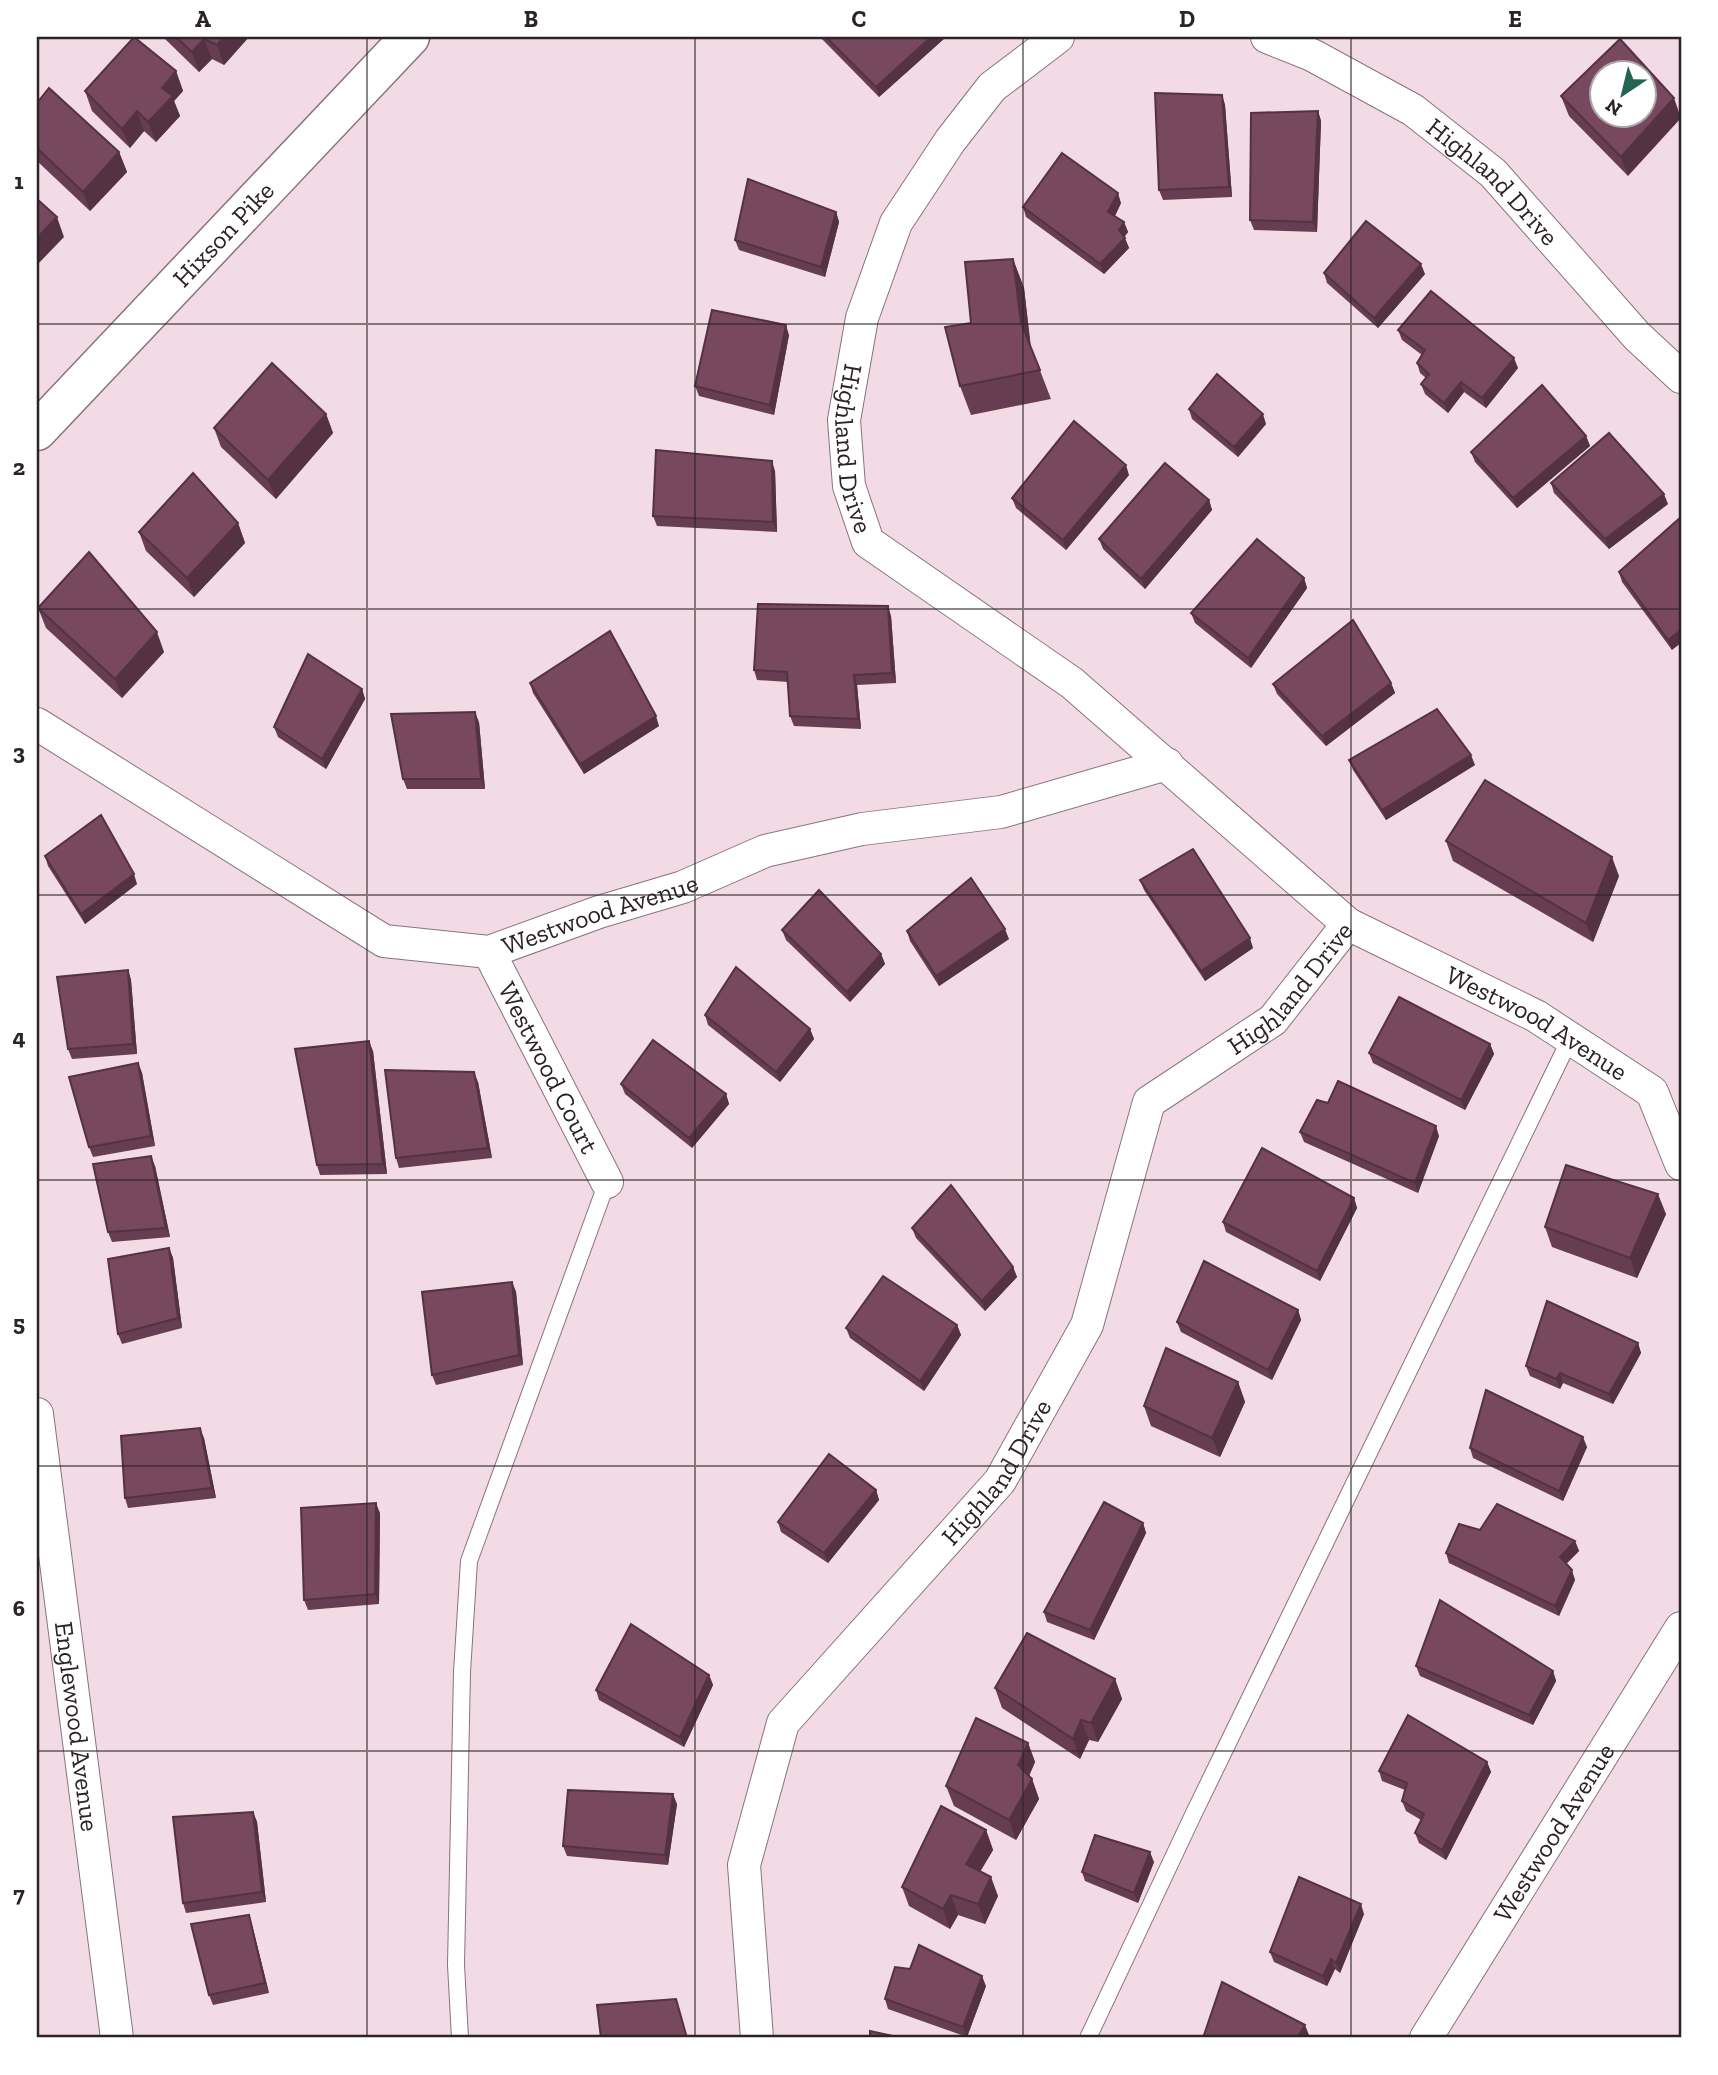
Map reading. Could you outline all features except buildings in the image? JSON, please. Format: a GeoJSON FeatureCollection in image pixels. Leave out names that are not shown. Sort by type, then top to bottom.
{"type":"FeatureCollection","features":[{"type":"Feature","properties":{"kind":"main road","name":"Hixson Pike"},"geometry":{"type":"LineString","coordinates":[[37,431],[410,37]]}},
{"type":"Feature","properties":{"kind":"street","name":"Highland Drive"},"geometry":{"type":"LineString","coordinates":[[757,2038],[744,1865],[783,1723],[1000,1481],[1087,1325],[1149,1102],[1273,1020],[1348,924],[1072,683],[868,542],[849,486],[844,420],[850,382],[862,318],[896,223],[950,141],[992,87],[1058,37]]}},
{"type":"Feature","properties":{"kind":"street","name":"Highland Drive"},"geometry":{"type":"LineString","coordinates":[[1267,37],[1312,55],[1413,110],[1493,173],[1637,336],[1681,377]]}},
{"type":"Feature","properties":{"kind":"street","name":"Westwood Avenue"},"geometry":{"type":"LineString","coordinates":[[37,724],[384,942],[489,952],[599,912],[683,887],[765,851],[862,829],[1001,812],[1167,764]]}},
{"type":"Feature","properties":{"kind":"street","name":"Westwood Avenue"},"geometry":{"type":"LineString","coordinates":[[1348,924],[1536,1016],[1652,1092],[1681,1164]]}},
{"type":"Feature","properties":{"kind":"street","name":"Westwood Court"},"geometry":{"type":"LineString","coordinates":[[489,952],[607,1182]]}},
{"type":"Feature","properties":{"kind":"street","name":"Englewood Avenue"},"geometry":{"type":"LineString","coordinates":[[37,1415],[117,2038]]}},
{"type":"Feature","properties":{"kind":"street","name":"Westwood Avenue"},"geometry":{"type":"LineString","coordinates":[[1426,2038],[1681,1628]]}},
{"type":"Feature","properties":{"kind":"lane"},"geometry":{"type":"LineString","coordinates":[[1088,2038],[1194,1813],[1570,1039]]}},
{"type":"Feature","properties":{"kind":"lane"},"geometry":{"type":"LineString","coordinates":[[460,2038],[456,1965],[461,1686],[469,1561],[607,1182]]}}]}
